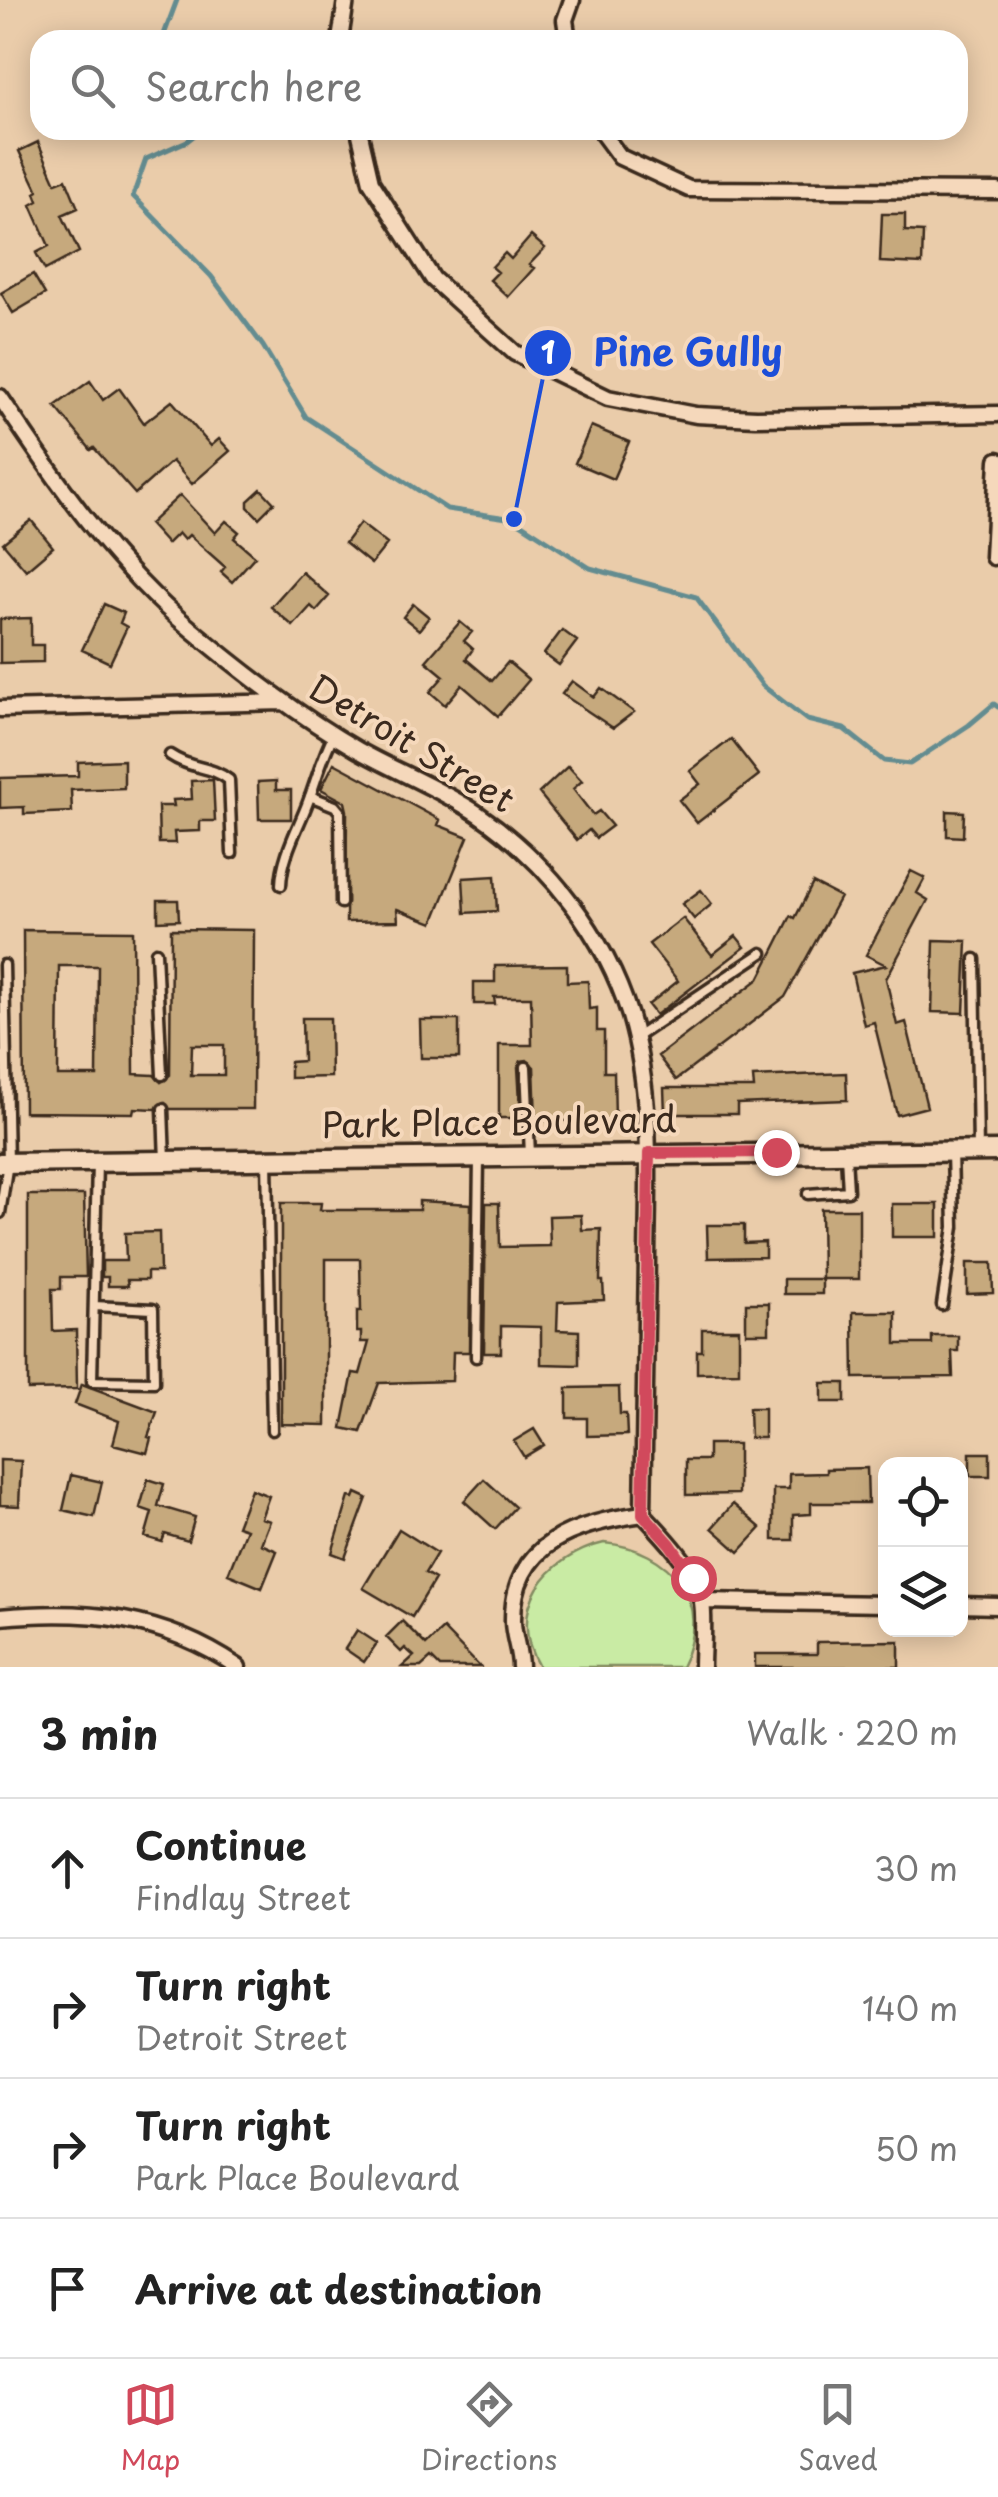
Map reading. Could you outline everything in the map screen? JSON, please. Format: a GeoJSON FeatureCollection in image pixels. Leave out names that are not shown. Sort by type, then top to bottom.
{"type":"FeatureCollection","features":[{"type":"Feature","properties":{"kind":"street"},"geometry":{"type":"LineString","coordinates":[[342,30],[346,0]]}},
{"type":"Feature","properties":{"kind":"street"},"geometry":{"type":"LineString","coordinates":[[566,30],[565,20],[572,0]]}},
{"type":"Feature","properties":{"kind":"street"},"geometry":{"type":"LineString","coordinates":[[361,140],[372,182],[433,279],[515,354],[608,398],[696,415],[998,414]]}},
{"type":"Feature","properties":{"kind":"street"},"geometry":{"type":"LineString","coordinates":[[607,140],[620,158],[689,189],[998,192]]}},
{"type":"Feature","properties":{"kind":"street","name":"Detroit Street"},"geometry":{"type":"LineString","coordinates":[[0,397],[88,523],[188,627],[284,702],[507,835],[585,919],[612,966],[644,1079],[649,1153],[643,1514]]}},
{"type":"Feature","properties":{"kind":"street"},"geometry":{"type":"LineString","coordinates":[[993,557],[998,460]]}},
{"type":"Feature","properties":{"kind":"street"},"geometry":{"type":"LineString","coordinates":[[0,710],[284,702]]}},
{"type":"Feature","properties":{"kind":"street","name":"Park Place Boulevard"},"geometry":{"type":"LineString","coordinates":[[4,1163],[998,1152]]}},
{"type":"Feature","properties":{"kind":"street"},"geometry":{"type":"LineString","coordinates":[[520,1667],[513,1622],[520,1577],[530,1561],[565,1533],[601,1520],[643,1514],[693,1578],[702,1601],[702,1667]]}},
{"type":"Feature","properties":{"kind":"street"},"geometry":{"type":"LineString","coordinates":[[702,1601],[878,1604]]}},
{"type":"Feature","properties":{"kind":"street"},"geometry":{"type":"LineString","coordinates":[[968,1605],[998,1606]]}},
{"type":"Feature","properties":{"kind":"street"},"geometry":{"type":"LineString","coordinates":[[0,1618],[51,1612],[90,1613],[176,1634],[238,1667]]}},
{"type":"Feature","properties":{"kind":"lane"},"geometry":{"type":"LineString","coordinates":[[281,885],[284,859],[310,796],[317,767],[334,734]]}},
{"type":"Feature","properties":{"kind":"lane"},"geometry":{"type":"LineString","coordinates":[[170,755],[188,768],[217,770],[229,780],[232,853]]}},
{"type":"Feature","properties":{"kind":"lane"},"geometry":{"type":"LineString","coordinates":[[310,796],[336,806],[340,812],[341,903]]}},
{"type":"Feature","properties":{"kind":"lane"},"geometry":{"type":"LineString","coordinates":[[156,952],[162,1075]]}},
{"type":"Feature","properties":{"kind":"lane"},"geometry":{"type":"LineString","coordinates":[[635,1038],[762,953]]}},
{"type":"Feature","properties":{"kind":"lane"},"geometry":{"type":"LineString","coordinates":[[975,959],[978,1152]]}},
{"type":"Feature","properties":{"kind":"lane"},"geometry":{"type":"LineString","coordinates":[[0,1213],[4,1163],[4,965]]}},
{"type":"Feature","properties":{"kind":"lane"},"geometry":{"type":"LineString","coordinates":[[526,1066],[530,1155]]}},
{"type":"Feature","properties":{"kind":"lane"},"geometry":{"type":"LineString","coordinates":[[163,1109],[166,1161]]}},
{"type":"Feature","properties":{"kind":"lane"},"geometry":{"type":"LineString","coordinates":[[808,1194],[848,1191],[846,1151]]}},
{"type":"Feature","properties":{"kind":"lane"},"geometry":{"type":"LineString","coordinates":[[942,1304],[954,1227],[952,1152]]}},
{"type":"Feature","properties":{"kind":"lane"},"geometry":{"type":"LineString","coordinates":[[476,1357],[479,1156]]}},
{"type":"Feature","properties":{"kind":"lane"},"geometry":{"type":"LineString","coordinates":[[267,1159],[272,1430]]}},
{"type":"Feature","properties":{"kind":"lane"},"geometry":{"type":"LineString","coordinates":[[94,1306],[154,1309],[154,1382],[92,1381],[97,1162]]}},
{"type":"Feature","properties":{"kind":"green space"},"geometry":{"type":"Polygon","coordinates":[[[604,1543],[649,1556],[680,1583],[693,1621],[681,1667],[539,1667],[527,1625],[537,1588],[565,1560],[604,1543]]]}},
{"type":"Feature","properties":{"kind":"building"},"geometry":{"type":"Polygon","coordinates":[[[38,142],[56,183],[66,179],[78,208],[62,215],[79,252],[45,270],[36,253],[49,246],[31,205],[38,201],[38,191],[19,151],[38,142]]]}},
{"type":"Feature","properties":{"kind":"building"},"geometry":{"type":"Polygon","coordinates":[[[882,214],[905,214],[905,231],[923,232],[922,264],[880,262],[882,214]]]}},
{"type":"Feature","properties":{"kind":"building"},"geometry":{"type":"Polygon","coordinates":[[[531,236],[545,248],[529,265],[534,268],[508,297],[490,280],[498,272],[492,267],[505,253],[511,259],[531,236]]]}},
{"type":"Feature","properties":{"kind":"building"},"geometry":{"type":"Polygon","coordinates":[[[33,274],[45,294],[13,313],[1,293],[33,274]]]}},
{"type":"Feature","properties":{"kind":"building"},"geometry":{"type":"Polygon","coordinates":[[[90,381],[103,400],[119,388],[144,423],[172,401],[211,446],[219,439],[230,451],[192,484],[172,461],[135,494],[55,406],[90,381]]]}},
{"type":"Feature","properties":{"kind":"building"},"geometry":{"type":"Polygon","coordinates":[[[591,426],[629,442],[613,479],[575,463],[591,426]]]}},
{"type":"Feature","properties":{"kind":"building"},"geometry":{"type":"Polygon","coordinates":[[[261,489],[274,503],[259,518],[248,507],[248,501],[261,489]]]}},
{"type":"Feature","properties":{"kind":"building"},"geometry":{"type":"Polygon","coordinates":[[[180,495],[215,533],[226,521],[239,532],[234,538],[255,556],[232,582],[221,572],[225,567],[189,535],[184,540],[178,533],[167,544],[149,524],[180,495]]]}},
{"type":"Feature","properties":{"kind":"building"},"geometry":{"type":"Polygon","coordinates":[[[31,520],[53,547],[26,570],[3,543],[31,520]]]}},
{"type":"Feature","properties":{"kind":"building"},"geometry":{"type":"Polygon","coordinates":[[[360,523],[387,544],[371,564],[345,543],[360,523]]]}},
{"type":"Feature","properties":{"kind":"building"},"geometry":{"type":"Polygon","coordinates":[[[302,572],[329,596],[316,611],[311,606],[293,626],[271,607],[302,572]]]}},
{"type":"Feature","properties":{"kind":"building"},"geometry":{"type":"Polygon","coordinates":[[[104,604],[124,613],[120,623],[127,627],[110,663],[82,650],[104,604]]]}},
{"type":"Feature","properties":{"kind":"building"},"geometry":{"type":"Polygon","coordinates":[[[413,604],[429,617],[419,630],[403,617],[413,604]]]}},
{"type":"Feature","properties":{"kind":"building"},"geometry":{"type":"Polygon","coordinates":[[[31,618],[31,645],[43,645],[43,662],[0,663],[0,619],[31,618]]]}},
{"type":"Feature","properties":{"kind":"building"},"geometry":{"type":"Polygon","coordinates":[[[460,622],[472,632],[464,641],[473,649],[466,659],[492,681],[508,662],[529,680],[498,716],[462,685],[445,705],[430,692],[444,676],[426,661],[460,622]]]}},
{"type":"Feature","properties":{"kind":"building"},"geometry":{"type":"Polygon","coordinates":[[[562,630],[577,641],[559,665],[544,654],[562,630]]]}},
{"type":"Feature","properties":{"kind":"building"},"geometry":{"type":"Polygon","coordinates":[[[572,681],[594,697],[601,688],[634,712],[613,728],[562,694],[572,681]]]}},
{"type":"Feature","properties":{"kind":"building"},"geometry":{"type":"Polygon","coordinates":[[[731,739],[759,775],[697,823],[679,800],[700,784],[690,771],[731,739]]]}},
{"type":"Feature","properties":{"kind":"building"},"geometry":{"type":"Polygon","coordinates":[[[124,760],[124,788],[71,790],[72,812],[24,814],[24,807],[0,808],[0,778],[78,776],[78,762],[124,760]]]}},
{"type":"Feature","properties":{"kind":"building"},"geometry":{"type":"Polygon","coordinates":[[[334,763],[440,820],[438,825],[468,837],[433,923],[397,909],[398,921],[346,922],[347,811],[345,802],[321,789],[334,763]]]}},
{"type":"Feature","properties":{"kind":"building"},"geometry":{"type":"Polygon","coordinates":[[[568,766],[582,781],[573,789],[593,815],[599,811],[612,826],[596,838],[589,830],[577,840],[539,793],[568,766]]]}},
{"type":"Feature","properties":{"kind":"building"},"geometry":{"type":"Polygon","coordinates":[[[213,780],[215,821],[200,821],[200,831],[174,832],[175,843],[159,843],[158,806],[174,806],[173,800],[192,799],[191,781],[213,780]]]}},
{"type":"Feature","properties":{"kind":"building"},"geometry":{"type":"Polygon","coordinates":[[[276,781],[276,790],[291,790],[291,819],[259,819],[258,782],[276,781]]]}},
{"type":"Feature","properties":{"kind":"building"},"geometry":{"type":"Polygon","coordinates":[[[947,811],[964,812],[963,837],[947,836],[947,811]]]}},
{"type":"Feature","properties":{"kind":"building"},"geometry":{"type":"Polygon","coordinates":[[[911,871],[925,878],[917,893],[928,900],[886,979],[897,1025],[906,1022],[927,1107],[897,1115],[874,1022],[864,1025],[852,973],[886,965],[866,955],[911,871]]]}},
{"type":"Feature","properties":{"kind":"building"},"geometry":{"type":"Polygon","coordinates":[[[495,876],[497,911],[465,913],[463,878],[495,876]]]}},
{"type":"Feature","properties":{"kind":"building"},"geometry":{"type":"Polygon","coordinates":[[[813,883],[840,897],[785,997],[676,1080],[658,1056],[759,979],[813,883]]]}},
{"type":"Feature","properties":{"kind":"building"},"geometry":{"type":"Polygon","coordinates":[[[701,890],[712,904],[694,919],[682,904],[701,890]]]}},
{"type":"Feature","properties":{"kind":"building"},"geometry":{"type":"Polygon","coordinates":[[[158,900],[178,900],[179,920],[158,921],[158,900]]]}},
{"type":"Feature","properties":{"kind":"building"},"geometry":{"type":"Polygon","coordinates":[[[683,918],[712,955],[736,936],[745,947],[656,1015],[648,1005],[678,981],[649,944],[683,918]]]}},
{"type":"Feature","properties":{"kind":"building"},"geometry":{"type":"Polygon","coordinates":[[[171,929],[254,930],[253,1109],[170,1109],[164,1102],[156,1109],[134,1108],[133,1113],[24,1112],[23,930],[133,931],[134,1074],[154,1075],[161,1082],[170,1075],[171,929]],[[59,966],[58,1076],[97,1076],[98,966],[59,966]],[[192,1045],[191,1075],[224,1075],[224,1045],[192,1045]]]}},
{"type":"Feature","properties":{"kind":"building"},"geometry":{"type":"Polygon","coordinates":[[[934,940],[967,941],[964,1013],[932,1012],[934,940]]]}},
{"type":"Feature","properties":{"kind":"building"},"geometry":{"type":"Polygon","coordinates":[[[567,965],[567,982],[588,981],[589,1009],[597,1008],[597,1031],[604,1031],[604,1072],[614,1072],[615,1120],[536,1121],[534,1067],[527,1060],[518,1067],[521,1118],[499,1118],[499,1045],[532,1045],[531,997],[494,997],[495,1004],[474,1004],[474,982],[495,982],[495,966],[567,965]]]}},
{"type":"Feature","properties":{"kind":"building"},"geometry":{"type":"Polygon","coordinates":[[[302,1018],[330,1018],[331,1077],[290,1078],[290,1062],[303,1061],[302,1018]]]}},
{"type":"Feature","properties":{"kind":"building"},"geometry":{"type":"Polygon","coordinates":[[[420,1020],[459,1020],[459,1058],[421,1058],[420,1020]]]}},
{"type":"Feature","properties":{"kind":"building"},"geometry":{"type":"Polygon","coordinates":[[[846,1073],[847,1100],[737,1104],[737,1114],[665,1114],[664,1088],[754,1088],[753,1077],[846,1073]]]}},
{"type":"Feature","properties":{"kind":"building"},"geometry":{"type":"Polygon","coordinates":[[[28,1195],[84,1195],[86,1277],[61,1277],[61,1289],[52,1289],[53,1331],[76,1330],[77,1389],[28,1390],[28,1195]]]}},
{"type":"Feature","properties":{"kind":"building"},"geometry":{"type":"Polygon","coordinates":[[[419,1201],[471,1204],[469,1352],[453,1352],[452,1381],[379,1383],[361,1432],[342,1428],[353,1373],[360,1374],[369,1342],[361,1342],[361,1332],[357,1332],[357,1311],[361,1311],[360,1259],[326,1259],[326,1425],[281,1424],[281,1203],[321,1203],[320,1210],[419,1210],[419,1201]]]}},
{"type":"Feature","properties":{"kind":"building"},"geometry":{"type":"Polygon","coordinates":[[[486,1203],[499,1203],[500,1247],[550,1246],[549,1216],[581,1215],[582,1230],[601,1229],[600,1281],[604,1300],[558,1302],[557,1330],[579,1331],[579,1365],[541,1364],[541,1327],[501,1326],[501,1353],[484,1353],[486,1203]]]}},
{"type":"Feature","properties":{"kind":"building"},"geometry":{"type":"Polygon","coordinates":[[[892,1204],[938,1204],[938,1237],[892,1237],[892,1204]]]}},
{"type":"Feature","properties":{"kind":"building"},"geometry":{"type":"Polygon","coordinates":[[[821,1209],[859,1209],[859,1279],[822,1279],[821,1209]]]}},
{"type":"Feature","properties":{"kind":"building"},"geometry":{"type":"Polygon","coordinates":[[[707,1225],[744,1225],[744,1243],[765,1242],[765,1257],[708,1258],[707,1225]]]}},
{"type":"Feature","properties":{"kind":"building"},"geometry":{"type":"Polygon","coordinates":[[[159,1232],[160,1272],[147,1272],[147,1280],[127,1280],[128,1286],[108,1286],[108,1277],[102,1277],[102,1261],[126,1261],[125,1233],[159,1232]]]}},
{"type":"Feature","properties":{"kind":"building"},"geometry":{"type":"Polygon","coordinates":[[[967,1263],[992,1263],[993,1293],[967,1294],[967,1263]]]}},
{"type":"Feature","properties":{"kind":"building"},"geometry":{"type":"Polygon","coordinates":[[[784,1279],[822,1279],[822,1294],[784,1294],[784,1279]]]}},
{"type":"Feature","properties":{"kind":"building"},"geometry":{"type":"Polygon","coordinates":[[[746,1303],[769,1303],[769,1333],[746,1333],[746,1303]]]}},
{"type":"Feature","properties":{"kind":"building"},"geometry":{"type":"Polygon","coordinates":[[[853,1312],[896,1312],[896,1344],[932,1344],[932,1336],[958,1336],[958,1351],[952,1351],[953,1377],[854,1378],[853,1312]]]}},
{"type":"Feature","properties":{"kind":"building"},"geometry":{"type":"Polygon","coordinates":[[[702,1329],[739,1329],[739,1372],[697,1373],[702,1329]]]}},
{"type":"Feature","properties":{"kind":"building"},"geometry":{"type":"Polygon","coordinates":[[[822,1383],[845,1383],[845,1402],[822,1402],[822,1383]]]}},
{"type":"Feature","properties":{"kind":"building"},"geometry":{"type":"Polygon","coordinates":[[[82,1384],[157,1412],[147,1453],[113,1444],[119,1421],[75,1404],[82,1384]]]}},
{"type":"Feature","properties":{"kind":"building"},"geometry":{"type":"Polygon","coordinates":[[[619,1387],[620,1414],[626,1414],[627,1435],[587,1436],[587,1418],[567,1418],[567,1388],[619,1387]]]}},
{"type":"Feature","properties":{"kind":"building"},"geometry":{"type":"Polygon","coordinates":[[[749,1408],[764,1408],[764,1438],[750,1438],[749,1408]]]}},
{"type":"Feature","properties":{"kind":"building"},"geometry":{"type":"Polygon","coordinates":[[[534,1429],[544,1445],[524,1457],[514,1441],[534,1429]]]}},
{"type":"Feature","properties":{"kind":"building"},"geometry":{"type":"Polygon","coordinates":[[[708,1444],[738,1444],[738,1494],[686,1495],[686,1460],[708,1460],[708,1444]]]}},
{"type":"Feature","properties":{"kind":"building"},"geometry":{"type":"Polygon","coordinates":[[[970,1453],[990,1453],[990,1476],[970,1476],[970,1453]]]}},
{"type":"Feature","properties":{"kind":"building"},"geometry":{"type":"Polygon","coordinates":[[[0,1460],[21,1461],[19,1506],[0,1505],[0,1460]]]}},
{"type":"Feature","properties":{"kind":"building"},"geometry":{"type":"Polygon","coordinates":[[[867,1468],[868,1503],[811,1503],[811,1514],[793,1515],[793,1540],[773,1540],[773,1489],[789,1489],[789,1474],[867,1468]]]}},
{"type":"Feature","properties":{"kind":"building"},"geometry":{"type":"Polygon","coordinates":[[[71,1475],[102,1482],[94,1517],[63,1510],[71,1475]]]}},
{"type":"Feature","properties":{"kind":"building"},"geometry":{"type":"Polygon","coordinates":[[[148,1479],[164,1484],[158,1506],[195,1517],[188,1541],[165,1534],[162,1542],[145,1537],[152,1512],[140,1508],[148,1479]]]}},
{"type":"Feature","properties":{"kind":"building"},"geometry":{"type":"Polygon","coordinates":[[[484,1479],[515,1507],[495,1529],[464,1501],[484,1479]]]}},
{"type":"Feature","properties":{"kind":"building"},"geometry":{"type":"Polygon","coordinates":[[[251,1489],[269,1496],[261,1518],[270,1521],[261,1544],[277,1551],[262,1588],[228,1574],[246,1529],[237,1526],[251,1489]]]}},
{"type":"Feature","properties":{"kind":"building"},"geometry":{"type":"Polygon","coordinates":[[[356,1493],[367,1498],[345,1558],[332,1553],[349,1497],[354,1498],[356,1493]]]}},
{"type":"Feature","properties":{"kind":"building"},"geometry":{"type":"Polygon","coordinates":[[[733,1504],[761,1528],[739,1552],[712,1528],[733,1504]]]}},
{"type":"Feature","properties":{"kind":"building"},"geometry":{"type":"Polygon","coordinates":[[[399,1529],[437,1553],[425,1573],[435,1579],[412,1617],[363,1588],[399,1529]]]}},
{"type":"Feature","properties":{"kind":"building"},"geometry":{"type":"Polygon","coordinates":[[[402,1621],[426,1645],[443,1629],[480,1667],[440,1667],[431,1658],[421,1667],[402,1667],[414,1656],[405,1648],[401,1652],[386,1637],[402,1621]]]}},
{"type":"Feature","properties":{"kind":"building"},"geometry":{"type":"Polygon","coordinates":[[[357,1630],[377,1643],[364,1662],[345,1649],[357,1630]]]}},
{"type":"Feature","properties":{"kind":"building"},"geometry":{"type":"Polygon","coordinates":[[[899,1641],[899,1667],[755,1667],[755,1654],[817,1654],[817,1642],[899,1641]]]}},
{"type":"Feature","properties":{"kind":"waterway"},"geometry":{"type":"LineString","coordinates":[[166,30],[177,0]]}},
{"type":"Feature","properties":{"kind":"waterway"},"geometry":{"type":"LineString","coordinates":[[188,140],[146,159],[133,196],[211,276],[263,346],[306,417],[447,509],[514,519],[590,568],[696,597],[763,686],[807,720],[844,729],[884,761],[910,764],[994,704],[998,707]]}},
{"type":"Feature","properties":{"kind":"place","name":"Pine Gully"},"geometry":{"type":"Point","coordinates":[514,519]}},
{"type":"Feature","properties":{"kind":"route"},"geometry":{"type":"LineString","coordinates":[[693,1578],[643,1514],[649,1153],[776,1152]]}}]}
